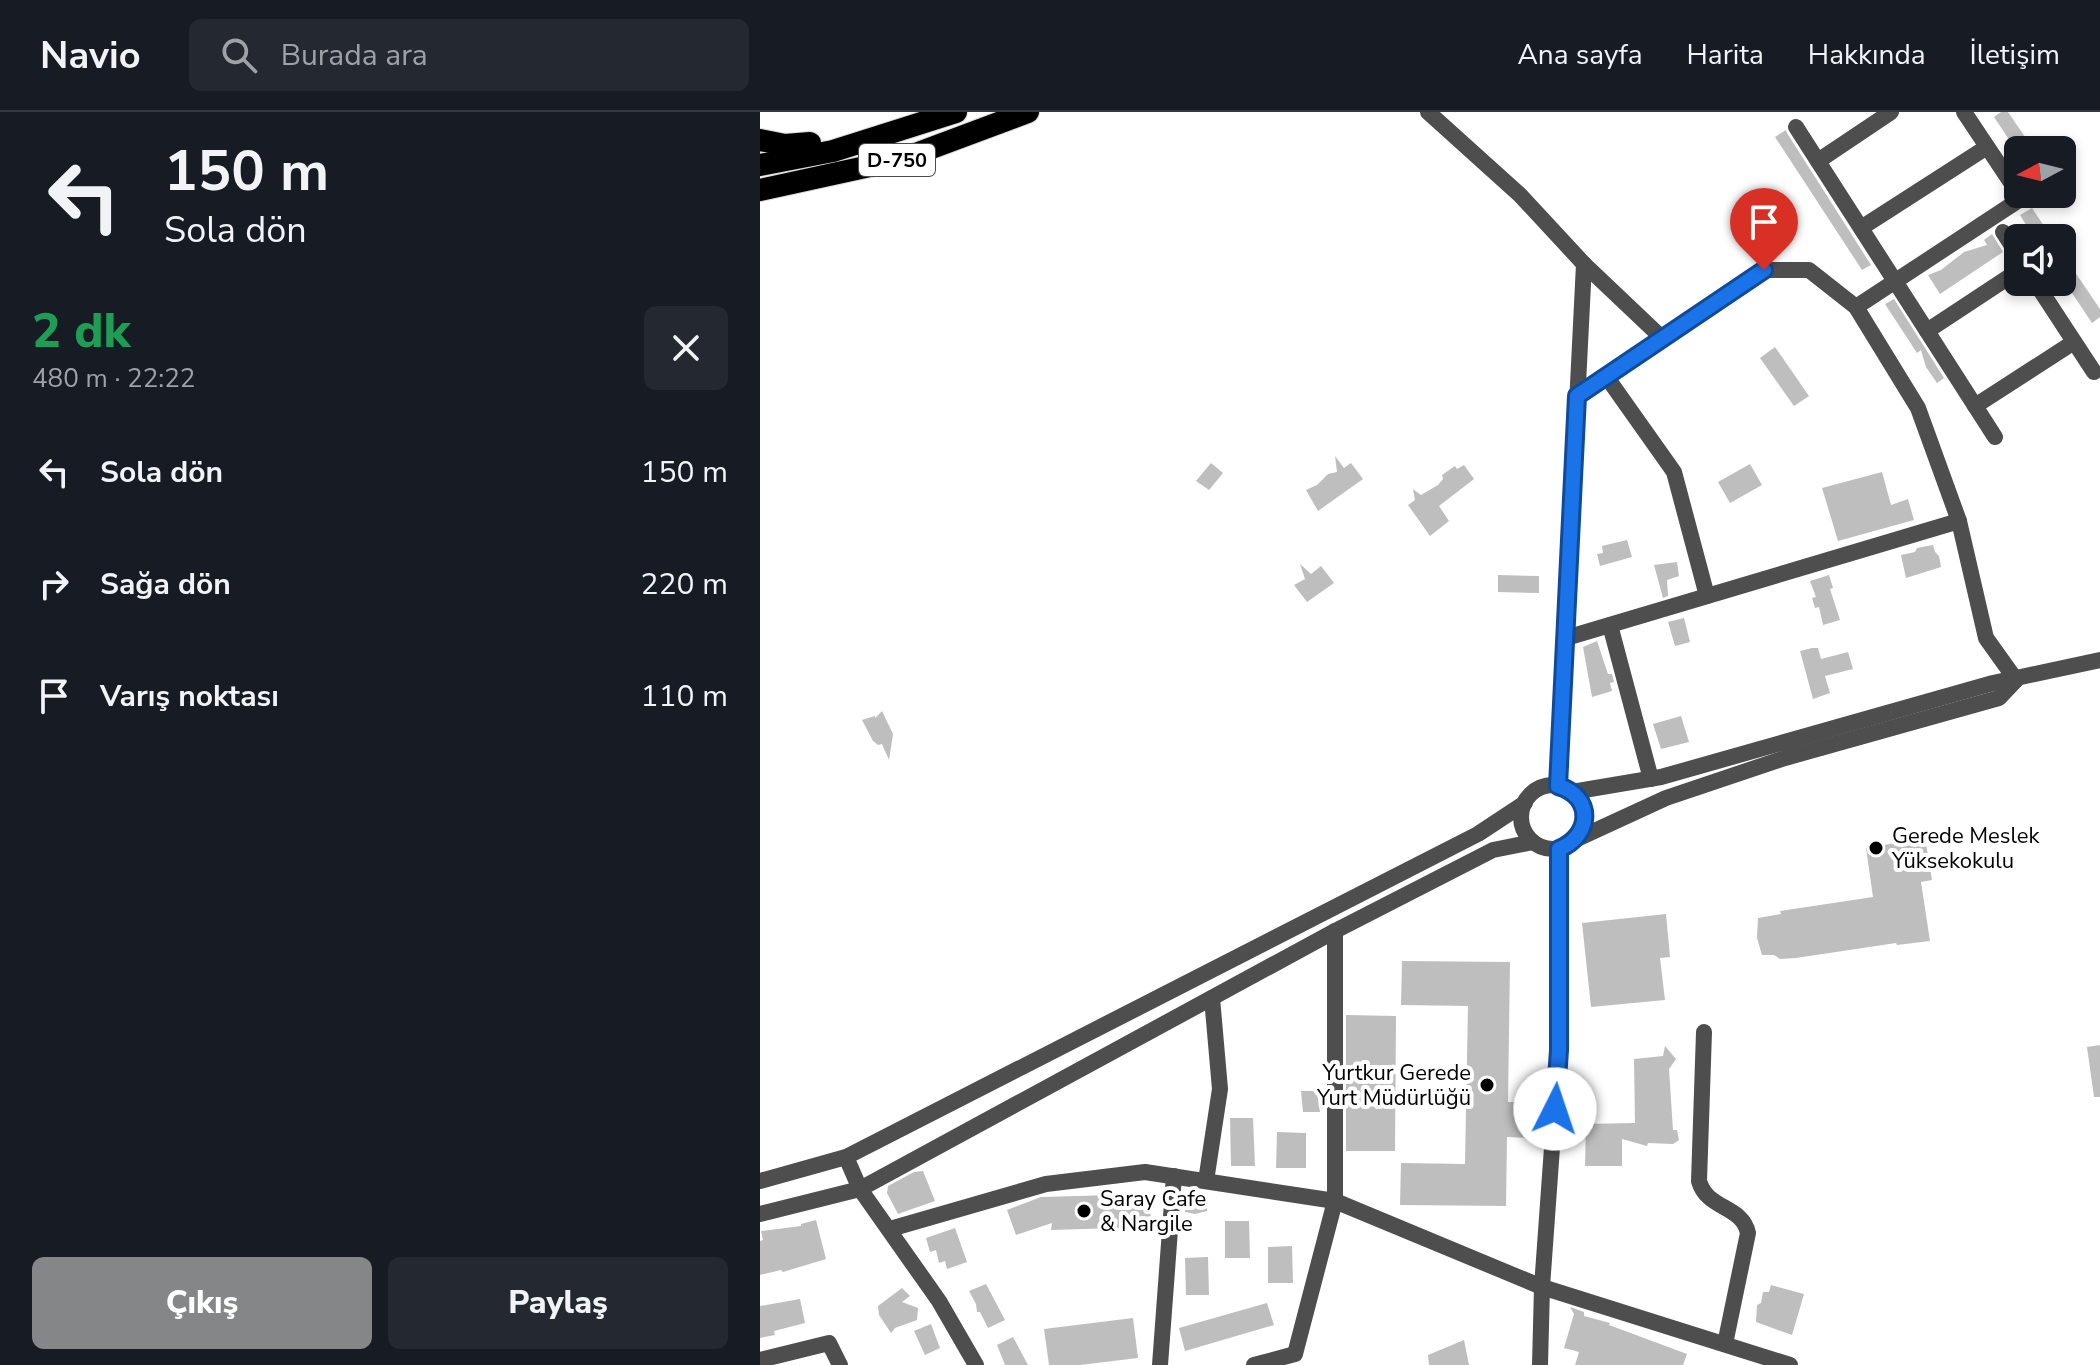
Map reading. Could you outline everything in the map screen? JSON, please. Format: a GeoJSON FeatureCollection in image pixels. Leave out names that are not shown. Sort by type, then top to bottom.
{"type":"FeatureCollection","features":[{"type":"Feature","properties":{"kind":"highway"},"geometry":{"type":"LineString","coordinates":[[760,165],[833,151],[956,112]]}},
{"type":"Feature","properties":{"kind":"highway","name":"D-750"},"geometry":{"type":"LineString","coordinates":[[760,190],[902,159],[1028,112]]}},
{"type":"Feature","properties":{"kind":"highway"},"geometry":{"type":"LineString","coordinates":[[760,140],[785,145],[875,138]]}},
{"type":"Feature","properties":{"kind":"street"},"geometry":{"type":"LineString","coordinates":[[1428,112],[1520,195],[1584,264],[1662,338]]}},
{"type":"Feature","properties":{"kind":"street"},"geometry":{"type":"LineString","coordinates":[[1818,161],[1891,112]]}},
{"type":"Feature","properties":{"kind":"street"},"geometry":{"type":"LineString","coordinates":[[1964,112],[2004,172]]}},
{"type":"Feature","properties":{"kind":"street"},"geometry":{"type":"LineString","coordinates":[[1796,127],[1995,437]]}},
{"type":"Feature","properties":{"kind":"street"},"geometry":{"type":"LineString","coordinates":[[1861,228],[1987,147]]}},
{"type":"Feature","properties":{"kind":"street"},"geometry":{"type":"LineString","coordinates":[[1856,307],[2007,208]]}},
{"type":"Feature","properties":{"kind":"street"},"geometry":{"type":"LineString","coordinates":[[1577,839],[1585,819],[1584,809],[1565,789],[1566,638],[1584,264]]}},
{"type":"Feature","properties":{"kind":"street"},"geometry":{"type":"LineString","coordinates":[[1577,396],[1764,270],[1809,270],[1856,307],[1918,408],[1959,521],[1986,638],[2016,680]]}},
{"type":"Feature","properties":{"kind":"street"},"geometry":{"type":"LineString","coordinates":[[1927,331],[2004,280]]}},
{"type":"Feature","properties":{"kind":"street"},"geometry":{"type":"LineString","coordinates":[[2044,296],[2094,372]]}},
{"type":"Feature","properties":{"kind":"street"},"geometry":{"type":"LineString","coordinates":[[1975,406],[2074,342]]}},
{"type":"Feature","properties":{"kind":"street"},"geometry":{"type":"LineString","coordinates":[[1606,376],[1674,472],[1707,596]]}},
{"type":"Feature","properties":{"kind":"street"},"geometry":{"type":"LineString","coordinates":[[1566,638],[1959,521]]}},
{"type":"Feature","properties":{"kind":"street"},"geometry":{"type":"LineString","coordinates":[[1610,625],[1651,779]]}},
{"type":"Feature","properties":{"kind":"street"},"geometry":{"type":"LineString","coordinates":[[760,1181],[846,1157],[1478,834],[1525,803],[1539,789],[1651,779],[1993,683],[2100,660]]}},
{"type":"Feature","properties":{"kind":"street"},"geometry":{"type":"LineString","coordinates":[[760,1214],[860,1189],[1335,931],[1493,850],[1533,842],[1559,849],[1666,798],[1785,758],[1999,698],[2016,680]]}},
{"type":"Feature","properties":{"kind":"street"},"geometry":{"type":"LineString","coordinates":[[1525,803],[1522,824],[1533,842]]}},
{"type":"Feature","properties":{"kind":"street"},"geometry":{"type":"LineString","coordinates":[[1540,1365],[1542,1287],[1559,1050],[1559,849]]}},
{"type":"Feature","properties":{"kind":"street"},"geometry":{"type":"LineString","coordinates":[[1254,1365],[1300,1359],[1335,1201],[1335,931]]}},
{"type":"Feature","properties":{"kind":"street"},"geometry":{"type":"LineString","coordinates":[[1206,1181],[1220,1089],[1212,998]]}},
{"type":"Feature","properties":{"kind":"street"},"geometry":{"type":"LineString","coordinates":[[1704,1032],[1699,1181],[1710,1200],[1741,1217],[1748,1233],[1725,1344]]}},
{"type":"Feature","properties":{"kind":"street"},"geometry":{"type":"LineString","coordinates":[[846,1157],[860,1189],[939,1301],[976,1365]]}},
{"type":"Feature","properties":{"kind":"street"},"geometry":{"type":"LineString","coordinates":[[890,1229],[1046,1184],[1145,1172],[1174,1176],[1335,1201],[1542,1287],[1790,1365]]}},
{"type":"Feature","properties":{"kind":"street"},"geometry":{"type":"LineString","coordinates":[[1160,1365],[1174,1176]]}},
{"type":"Feature","properties":{"kind":"street"},"geometry":{"type":"LineString","coordinates":[[760,1360],[829,1343],[840,1365]]}},
{"type":"Feature","properties":{"kind":"building"},"geometry":{"type":"Polygon","coordinates":[[[2008,112],[2024,136],[2007,136],[1994,117],[2008,112]]]}},
{"type":"Feature","properties":{"kind":"building"},"geometry":{"type":"Polygon","coordinates":[[[1786,130],[1871,265],[1862,270],[1775,137],[1786,130]]]}},
{"type":"Feature","properties":{"kind":"building"},"geometry":{"type":"Polygon","coordinates":[[[2032,208],[2043,224],[2025,224],[2020,215],[2032,208]]]}},
{"type":"Feature","properties":{"kind":"building"},"geometry":{"type":"Polygon","coordinates":[[[1992,234],[2003,252],[1940,294],[1928,275],[1941,270],[1964,252],[1987,245],[1984,240],[1992,234]]]}},
{"type":"Feature","properties":{"kind":"building"},"geometry":{"type":"Polygon","coordinates":[[[2076,274],[2100,309],[2100,317],[2092,323],[2074,296],[2076,274]]]}},
{"type":"Feature","properties":{"kind":"building"},"geometry":{"type":"Polygon","coordinates":[[[1894,299],[1944,378],[1937,383],[1926,367],[1921,350],[1917,353],[1885,304],[1894,299]]]}},
{"type":"Feature","properties":{"kind":"building"},"geometry":{"type":"Polygon","coordinates":[[[1775,347],[1809,396],[1794,406],[1760,358],[1775,347]]]}},
{"type":"Feature","properties":{"kind":"building"},"geometry":{"type":"Polygon","coordinates":[[[1335,456],[1344,468],[1351,463],[1363,479],[1318,511],[1306,490],[1317,485],[1328,474],[1337,472],[1335,456]]]}},
{"type":"Feature","properties":{"kind":"building"},"geometry":{"type":"Polygon","coordinates":[[[1211,463],[1223,473],[1209,490],[1196,481],[1211,463]]]}},
{"type":"Feature","properties":{"kind":"building"},"geometry":{"type":"Polygon","coordinates":[[[1750,464],[1762,485],[1730,503],[1718,482],[1750,464]]]}},
{"type":"Feature","properties":{"kind":"building"},"geometry":{"type":"Polygon","coordinates":[[[1464,465],[1474,479],[1439,506],[1449,521],[1430,536],[1408,505],[1415,500],[1413,489],[1421,495],[1438,485],[1443,479],[1442,475],[1455,466],[1457,469],[1464,465]]]}},
{"type":"Feature","properties":{"kind":"building"},"geometry":{"type":"Polygon","coordinates":[[[1882,472],[1891,505],[1908,499],[1914,520],[1838,541],[1822,488],[1882,472]]]}},
{"type":"Feature","properties":{"kind":"building"},"geometry":{"type":"Polygon","coordinates":[[[1627,540],[1632,557],[1600,566],[1597,554],[1603,553],[1602,546],[1627,540]]]}},
{"type":"Feature","properties":{"kind":"building"},"geometry":{"type":"Polygon","coordinates":[[[1933,545],[1941,567],[1906,578],[1901,555],[1933,545]]]}},
{"type":"Feature","properties":{"kind":"building"},"geometry":{"type":"Polygon","coordinates":[[[1677,562],[1679,576],[1667,580],[1668,596],[1663,598],[1654,565],[1677,562]]]}},
{"type":"Feature","properties":{"kind":"building"},"geometry":{"type":"Polygon","coordinates":[[[1300,564],[1311,574],[1321,566],[1334,583],[1307,602],[1294,585],[1305,579],[1300,564]]]}},
{"type":"Feature","properties":{"kind":"building"},"geometry":{"type":"Polygon","coordinates":[[[1498,575],[1539,576],[1539,593],[1498,592],[1498,575]]]}},
{"type":"Feature","properties":{"kind":"building"},"geometry":{"type":"Polygon","coordinates":[[[1829,575],[1840,620],[1823,625],[1819,607],[1815,608],[1812,598],[1816,597],[1810,581],[1829,575]]]}},
{"type":"Feature","properties":{"kind":"building"},"geometry":{"type":"Polygon","coordinates":[[[1684,618],[1690,642],[1675,646],[1668,622],[1684,618]]]}},
{"type":"Feature","properties":{"kind":"building"},"geometry":{"type":"Polygon","coordinates":[[[1597,641],[1608,674],[1612,674],[1614,682],[1610,683],[1612,691],[1592,697],[1583,647],[1597,641]]]}},
{"type":"Feature","properties":{"kind":"building"},"geometry":{"type":"Polygon","coordinates":[[[1818,648],[1821,659],[1848,652],[1853,669],[1825,676],[1830,693],[1813,699],[1800,651],[1818,648]]]}},
{"type":"Feature","properties":{"kind":"building"},"geometry":{"type":"Polygon","coordinates":[[[882,711],[893,734],[889,760],[882,744],[873,741],[862,720],[875,718],[882,711]]]}},
{"type":"Feature","properties":{"kind":"building"},"geometry":{"type":"Polygon","coordinates":[[[1681,716],[1689,742],[1661,749],[1653,724],[1681,716]]]}},
{"type":"Feature","properties":{"kind":"building"},"geometry":{"type":"Polygon","coordinates":[[[1925,838],[1932,880],[1921,882],[1930,941],[1796,958],[1780,959],[1774,955],[1762,955],[1757,938],[1758,918],[1781,914],[1780,911],[1873,897],[1866,848],[1925,838]]]}},
{"type":"Feature","properties":{"kind":"building"},"geometry":{"type":"Polygon","coordinates":[[[1666,914],[1670,957],[1660,958],[1665,1000],[1591,1007],[1582,923],[1666,914]]]}},
{"type":"Feature","properties":{"kind":"building","name":"Yurtkur Gerede Yurt Müdürlüğü"},"geometry":{"type":"Polygon","coordinates":[[[1402,961],[1510,962],[1508,1102],[1535,1102],[1534,1138],[1507,1137],[1506,1206],[1400,1205],[1401,1163],[1465,1164],[1468,1006],[1401,1005],[1402,961]]]}},
{"type":"Feature","properties":{"kind":"building"},"geometry":{"type":"Polygon","coordinates":[[[1346,1015],[1396,1016],[1395,1151],[1346,1151],[1346,1015]]]}},
{"type":"Feature","properties":{"kind":"building"},"geometry":{"type":"Polygon","coordinates":[[[2100,1045],[2100,1097],[2094,1097],[2087,1047],[2100,1045]]]}},
{"type":"Feature","properties":{"kind":"building"},"geometry":{"type":"Polygon","coordinates":[[[1665,1046],[1676,1059],[1669,1069],[1673,1130],[1677,1130],[1679,1140],[1673,1144],[1648,1143],[1647,1146],[1622,1139],[1622,1166],[1585,1166],[1586,1124],[1635,1123],[1634,1059],[1663,1056],[1665,1046]]]}},
{"type":"Feature","properties":{"kind":"building"},"geometry":{"type":"Polygon","coordinates":[[[1301,1091],[1317,1091],[1320,1112],[1303,1112],[1301,1091]]]}},
{"type":"Feature","properties":{"kind":"building"},"geometry":{"type":"Polygon","coordinates":[[[1230,1118],[1253,1118],[1255,1166],[1231,1166],[1230,1118]]]}},
{"type":"Feature","properties":{"kind":"building"},"geometry":{"type":"Polygon","coordinates":[[[1277,1132],[1306,1133],[1306,1168],[1276,1168],[1277,1132]]]}},
{"type":"Feature","properties":{"kind":"building"},"geometry":{"type":"Polygon","coordinates":[[[923,1171],[935,1201],[898,1214],[887,1193],[888,1186],[914,1172],[923,1171]]]}},
{"type":"Feature","properties":{"kind":"building"},"geometry":{"type":"Polygon","coordinates":[[[1150,1194],[1151,1227],[1051,1230],[1052,1223],[1016,1235],[1007,1210],[1041,1197],[1150,1194]]]}},
{"type":"Feature","properties":{"kind":"building"},"geometry":{"type":"Polygon","coordinates":[[[1184,1196],[1207,1196],[1207,1211],[1195,1214],[1185,1212],[1184,1196]]]}},
{"type":"Feature","properties":{"kind":"building"},"geometry":{"type":"Polygon","coordinates":[[[816,1220],[826,1259],[783,1272],[760,1275],[761,1231],[801,1226],[816,1220]]]}},
{"type":"Feature","properties":{"kind":"building"},"geometry":{"type":"Polygon","coordinates":[[[1225,1221],[1249,1221],[1250,1258],[1225,1258],[1225,1221]]]}},
{"type":"Feature","properties":{"kind":"building"},"geometry":{"type":"Polygon","coordinates":[[[955,1228],[967,1262],[947,1269],[945,1261],[939,1263],[936,1250],[930,1252],[926,1238],[955,1228]]]}},
{"type":"Feature","properties":{"kind":"building"},"geometry":{"type":"Polygon","coordinates":[[[1292,1246],[1293,1283],[1268,1283],[1268,1247],[1292,1246]]]}},
{"type":"Feature","properties":{"kind":"building"},"geometry":{"type":"Polygon","coordinates":[[[1208,1257],[1209,1295],[1186,1295],[1185,1258],[1208,1257]]]}},
{"type":"Feature","properties":{"kind":"building"},"geometry":{"type":"Polygon","coordinates":[[[986,1284],[1005,1320],[988,1328],[980,1312],[977,1312],[969,1291],[986,1284]]]}},
{"type":"Feature","properties":{"kind":"building"},"geometry":{"type":"Polygon","coordinates":[[[1771,1285],[1804,1294],[1792,1335],[1756,1322],[1757,1305],[1761,1303],[1763,1292],[1769,1292],[1771,1285]]]}},
{"type":"Feature","properties":{"kind":"building"},"geometry":{"type":"Polygon","coordinates":[[[902,1288],[910,1296],[902,1302],[918,1308],[917,1320],[895,1328],[891,1333],[879,1315],[878,1306],[902,1288]]]}},
{"type":"Feature","properties":{"kind":"building"},"geometry":{"type":"Polygon","coordinates":[[[800,1299],[805,1323],[760,1338],[760,1306],[800,1299]]]}},
{"type":"Feature","properties":{"kind":"building"},"geometry":{"type":"Polygon","coordinates":[[[1267,1303],[1274,1325],[1185,1351],[1179,1328],[1267,1303]]]}},
{"type":"Feature","properties":{"kind":"building"},"geometry":{"type":"Polygon","coordinates":[[[1570,1307],[1584,1312],[1584,1316],[1610,1323],[1687,1354],[1683,1365],[1575,1365],[1579,1352],[1564,1348],[1574,1314],[1570,1307]]]}},
{"type":"Feature","properties":{"kind":"building"},"geometry":{"type":"Polygon","coordinates":[[[1133,1318],[1138,1358],[1080,1365],[1049,1365],[1044,1329],[1133,1318]]]}},
{"type":"Feature","properties":{"kind":"building"},"geometry":{"type":"Polygon","coordinates":[[[931,1324],[940,1348],[925,1355],[914,1331],[931,1324]]]}},
{"type":"Feature","properties":{"kind":"building"},"geometry":{"type":"Polygon","coordinates":[[[1013,1337],[1028,1365],[1005,1365],[997,1345],[1013,1337]]]}},
{"type":"Feature","properties":{"kind":"building"},"geometry":{"type":"Polygon","coordinates":[[[1464,1340],[1469,1365],[1429,1365],[1428,1355],[1464,1340]]]}},
{"type":"Feature","properties":{"kind":"place","name":"Gerede Meslek Yüksekokulu"},"geometry":{"type":"Point","coordinates":[1876,848]}},
{"type":"Feature","properties":{"kind":"place","name":"Yurtkur Gerede Yurt Müdürlüğü"},"geometry":{"type":"Point","coordinates":[1487,1085]}},
{"type":"Feature","properties":{"kind":"place","name":"Saray Cafe & Nargile"},"geometry":{"type":"Point","coordinates":[1084,1211]}},
{"type":"Feature","properties":{"kind":"route"},"geometry":{"type":"LineString","coordinates":[[1555,1109],[1559,1050],[1559,849],[1577,839],[1585,819],[1579,799],[1558,786],[1577,396],[1764,270]]}}]}
